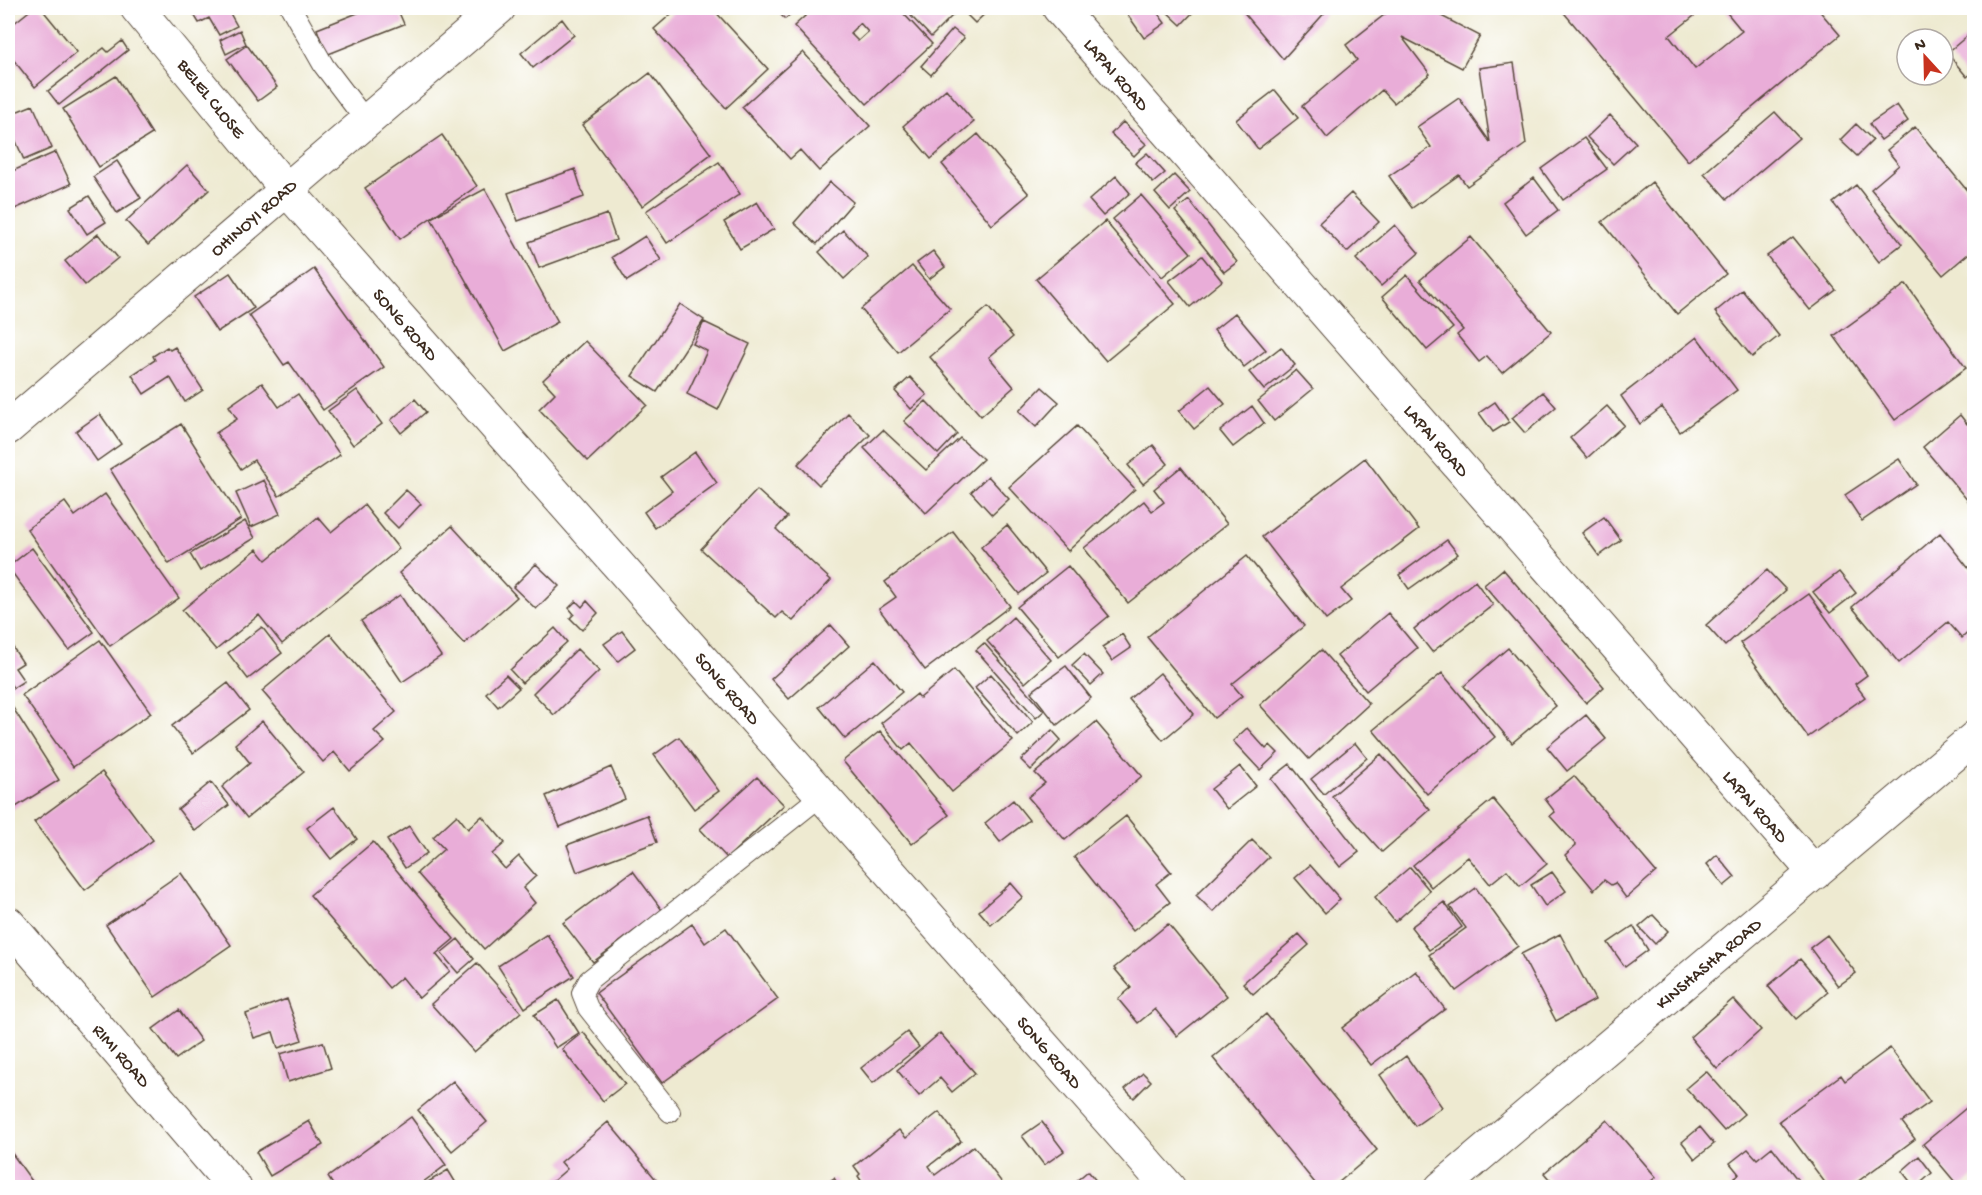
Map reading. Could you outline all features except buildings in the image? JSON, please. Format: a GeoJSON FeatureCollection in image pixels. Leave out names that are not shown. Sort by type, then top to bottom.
{"type":"FeatureCollection","features":[{"type":"Feature","properties":{"kind":"street","name":"BELEL CLOSE"},"geometry":{"type":"LineString","coordinates":[[137,8],[286,189]]}},
{"type":"Feature","properties":{"kind":"street","name":"OHINOYI ROAD"},"geometry":{"type":"LineString","coordinates":[[8,429],[500,8]]}},
{"type":"Feature","properties":{"kind":"street","name":"LAPAI ROAD"},"geometry":{"type":"LineString","coordinates":[[1059,8],[1815,873]]}},
{"type":"Feature","properties":{"kind":"street","name":"SONG ROAD"},"geometry":{"type":"LineString","coordinates":[[286,189],[1169,1188]]}},
{"type":"Feature","properties":{"kind":"street","name":"KINSHASHA ROAD"},"geometry":{"type":"LineString","coordinates":[[1441,1188],[1974,738]]}},
{"type":"Feature","properties":{"kind":"street","name":"RIMI ROAD"},"geometry":{"type":"LineString","coordinates":[[8,923],[235,1188]]}},
{"type":"Feature","properties":{"kind":"lane"},"geometry":{"type":"LineString","coordinates":[[291,8],[324,66],[366,121]]}},
{"type":"Feature","properties":{"kind":"lane"},"geometry":{"type":"LineString","coordinates":[[670,1112],[588,1008],[582,993],[589,980],[822,795]]}}]}
